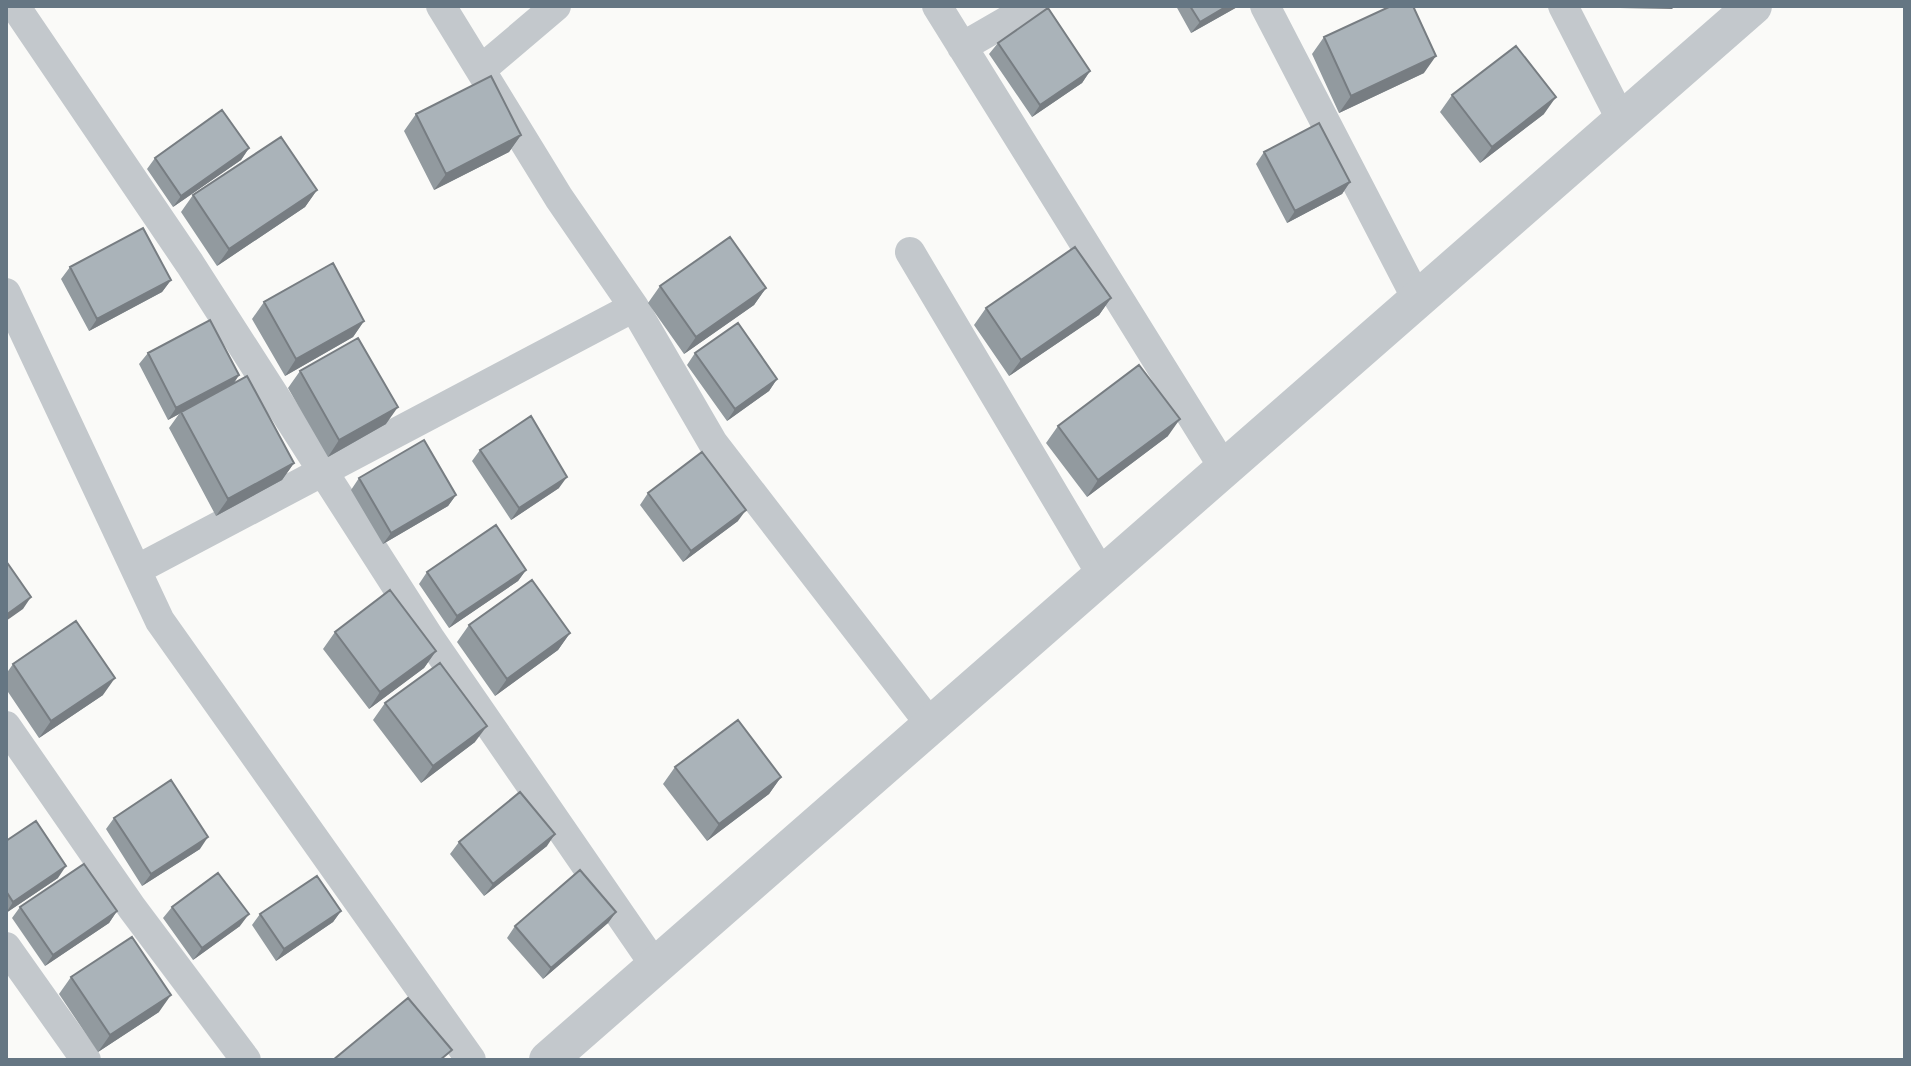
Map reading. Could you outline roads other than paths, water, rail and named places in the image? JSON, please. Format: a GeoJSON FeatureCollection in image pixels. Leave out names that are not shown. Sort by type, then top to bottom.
{"type":"FeatureCollection","features":[{"type":"Feature","properties":{"kind":"street"},"geometry":{"type":"LineString","coordinates":[[15,6],[190,264],[431,640],[654,964]]}},
{"type":"Feature","properties":{"kind":"street"},"geometry":{"type":"LineString","coordinates":[[441,6],[483,68],[559,198],[634,307],[713,443],[931,725]]}},
{"type":"Feature","properties":{"kind":"street"},"geometry":{"type":"LineString","coordinates":[[483,68],[556,6]]}},
{"type":"Feature","properties":{"kind":"street"},"geometry":{"type":"LineString","coordinates":[[937,6],[1224,468]]}},
{"type":"Feature","properties":{"kind":"street"},"geometry":{"type":"LineString","coordinates":[[962,47],[1033,6]]}},
{"type":"Feature","properties":{"kind":"street"},"geometry":{"type":"LineString","coordinates":[[1265,6],[1417,299]]}},
{"type":"Feature","properties":{"kind":"street"},"geometry":{"type":"LineString","coordinates":[[1563,6],[1621,119]]}},
{"type":"Feature","properties":{"kind":"street"},"geometry":{"type":"LineString","coordinates":[[548,1060],[654,964],[1753,6]]}},
{"type":"Feature","properties":{"kind":"street"},"geometry":{"type":"LineString","coordinates":[[910,252],[1102,575]]}},
{"type":"Feature","properties":{"kind":"street"},"geometry":{"type":"LineString","coordinates":[[6,293],[160,621],[471,1060]]}},
{"type":"Feature","properties":{"kind":"street"},"geometry":{"type":"LineString","coordinates":[[136,570],[634,307]]}},
{"type":"Feature","properties":{"kind":"street"},"geometry":{"type":"LineString","coordinates":[[6,726],[132,908],[246,1060]]}},
{"type":"Feature","properties":{"kind":"street"},"geometry":{"type":"LineString","coordinates":[[6,947],[86,1060]]}}]}
